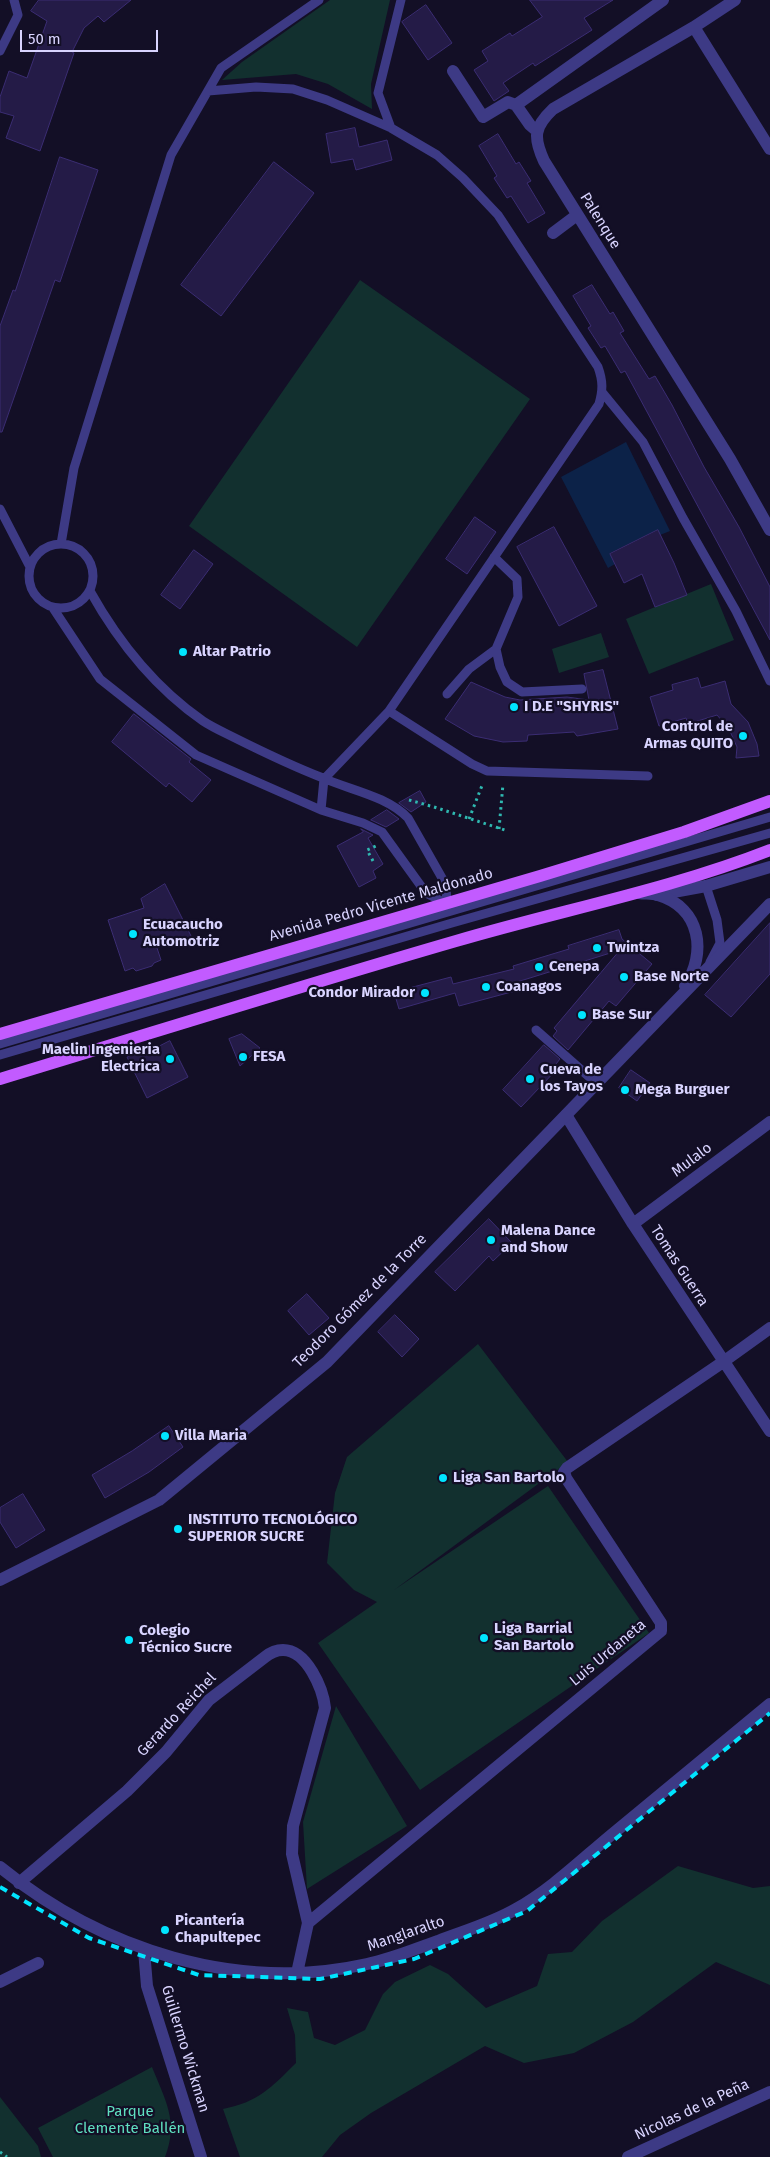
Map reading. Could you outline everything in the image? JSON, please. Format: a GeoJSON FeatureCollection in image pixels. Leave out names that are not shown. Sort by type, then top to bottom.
{"type":"FeatureCollection","features":[{"type":"Feature","properties":{"kind":"main road","name":"Avenida Pedro Vicente Maldonado"},"geometry":{"type":"LineString","coordinates":[[0,1034],[447,908],[684,832],[770,800]]}},
{"type":"Feature","properties":{"kind":"main road"},"geometry":{"type":"LineString","coordinates":[[0,1079],[458,940],[639,893],[709,872],[770,850]]}},
{"type":"Feature","properties":{"kind":"street"},"geometry":{"type":"LineString","coordinates":[[516,105],[664,0]]}},
{"type":"Feature","properties":{"kind":"street"},"geometry":{"type":"LineString","coordinates":[[453,71],[483,117],[508,102],[516,105],[530,125],[537,131],[543,119],[553,109],[694,27],[735,0]]}},
{"type":"Feature","properties":{"kind":"street"},"geometry":{"type":"LineString","coordinates":[[694,27],[769,144]]}},
{"type":"Feature","properties":{"kind":"street","name":"Palenque"},"geometry":{"type":"LineString","coordinates":[[537,131],[537,145],[544,161],[730,459],[770,530]]}},
{"type":"Feature","properties":{"kind":"street"},"geometry":{"type":"LineString","coordinates":[[553,233],[577,215]]}},
{"type":"Feature","properties":{"kind":"street"},"geometry":{"type":"LineString","coordinates":[[657,895],[706,886],[770,867]]}},
{"type":"Feature","properties":{"kind":"street","name":"Teodoro Gómez de la Torre"},"geometry":{"type":"LineString","coordinates":[[639,893],[657,895],[674,902],[687,914],[696,930],[699,947],[696,965],[673,1004]]}},
{"type":"Feature","properties":{"kind":"street","name":"Teodoro Gómez de la Torre"},"geometry":{"type":"LineString","coordinates":[[0,1580],[159,1500],[327,1362],[566,1115],[595,1082],[705,973],[770,904]]}},
{"type":"Feature","properties":{"kind":"street","name":"Tomas Guerra"},"geometry":{"type":"LineString","coordinates":[[566,1115],[633,1224],[770,1431]]}},
{"type":"Feature","properties":{"kind":"street","name":"Mulalo"},"geometry":{"type":"LineString","coordinates":[[633,1224],[770,1122]]}},
{"type":"Feature","properties":{"kind":"street","name":"Luis Urdaneta"},"geometry":{"type":"LineString","coordinates":[[308,1923],[661,1631],[661,1623],[566,1478],[564,1472],[567,1468],[770,1328]]}},
{"type":"Feature","properties":{"kind":"street","name":"Gerardo Reichel"},"geometry":{"type":"LineString","coordinates":[[19,1883],[126,1790],[166,1752],[209,1700],[264,1657],[274,1652],[287,1650],[301,1658],[316,1678],[321,1688],[325,1708],[293,1826],[292,1854],[308,1923],[298,1973]]}},
{"type":"Feature","properties":{"kind":"street","name":"Manglaralto"},"geometry":{"type":"LineString","coordinates":[[0,1868],[19,1883],[90,1926],[144,1950],[202,1966],[249,1972],[298,1973],[343,1968],[387,1960],[470,1929],[516,1909],[563,1876],[770,1704]]}},
{"type":"Feature","properties":{"kind":"street","name":"Guillermo Wickman"},"geometry":{"type":"LineString","coordinates":[[144,1950],[148,1986],[201,2157]]}},
{"type":"Feature","properties":{"kind":"street"},"geometry":{"type":"LineString","coordinates":[[0,1982],[38,1964]]}},
{"type":"Feature","properties":{"kind":"street","name":"Nicolas de la Peña"},"geometry":{"type":"LineString","coordinates":[[628,2157],[770,2092]]}},
{"type":"Feature","properties":{"kind":"lane"},"geometry":{"type":"LineString","coordinates":[[0,50],[18,15],[14,0]]}},
{"type":"Feature","properties":{"kind":"lane"},"geometry":{"type":"LineString","coordinates":[[61,544],[74,468],[170,155],[221,68],[319,0]]}},
{"type":"Feature","properties":{"kind":"lane"},"geometry":{"type":"LineString","coordinates":[[391,128],[378,93],[401,0]]}},
{"type":"Feature","properties":{"kind":"lane"},"geometry":{"type":"LineString","coordinates":[[208,91],[256,87],[293,89],[328,100],[391,128],[437,155],[463,178],[498,215],[598,367],[602,379],[602,392],[599,404],[389,711],[324,779],[321,810]]}},
{"type":"Feature","properties":{"kind":"lane"},"geometry":{"type":"LineString","coordinates":[[602,392],[644,442],[683,518],[736,611],[770,680]]}},
{"type":"Feature","properties":{"kind":"lane"},"geometry":{"type":"LineString","coordinates":[[0,508],[30,567]]}},
{"type":"Feature","properties":{"kind":"lane"},"geometry":{"type":"LineString","coordinates":[[61,544],[72,546],[82,552],[89,560],[93,570],[93,581],[90,591],[83,600],[74,606],[64,609],[53,608],[44,604],[33,592],[29,577],[30,567],[42,550],[61,544]]}},
{"type":"Feature","properties":{"kind":"lane"},"geometry":{"type":"LineString","coordinates":[[447,694],[469,669],[496,648],[518,597],[517,579],[494,557]]}},
{"type":"Feature","properties":{"kind":"lane"},"geometry":{"type":"LineString","coordinates":[[90,591],[109,625],[139,665],[170,695],[204,722],[258,750],[400,810],[408,818],[446,885],[447,908],[458,940]]}},
{"type":"Feature","properties":{"kind":"lane"},"geometry":{"type":"LineString","coordinates":[[53,608],[100,680],[196,755],[321,810],[363,823],[382,832],[426,893],[447,908]]}},
{"type":"Feature","properties":{"kind":"lane"},"geometry":{"type":"LineString","coordinates":[[496,648],[500,667],[507,682],[522,692],[582,689]]}},
{"type":"Feature","properties":{"kind":"lane"},"geometry":{"type":"LineString","coordinates":[[389,711],[472,764],[487,771],[648,776]]}},
{"type":"Feature","properties":{"kind":"lane"},"geometry":{"type":"LineString","coordinates":[[0,1044],[447,908],[678,845],[770,817]]}},
{"type":"Feature","properties":{"kind":"lane"},"geometry":{"type":"LineString","coordinates":[[0,1056],[452,923],[770,833]]}},
{"type":"Feature","properties":{"kind":"lane"},"geometry":{"type":"LineString","coordinates":[[678,845],[682,858]]}},
{"type":"Feature","properties":{"kind":"lane"},"geometry":{"type":"LineString","coordinates":[[705,973],[720,943],[717,920],[706,886]]}},
{"type":"Feature","properties":{"kind":"lane"},"geometry":{"type":"LineString","coordinates":[[536,1030],[595,1082]]}},
{"type":"Feature","properties":{"kind":"path"},"geometry":{"type":"LineString","coordinates":[[469,819],[487,771]]}},
{"type":"Feature","properties":{"kind":"path"},"geometry":{"type":"LineString","coordinates":[[499,829],[504,773]]}},
{"type":"Feature","properties":{"kind":"path"},"geometry":{"type":"LineString","coordinates":[[0,2152],[7,2157]]}},
{"type":"Feature","properties":{"kind":"green space"},"geometry":{"type":"Polygon","coordinates":[[[330,0],[390,0],[371,84],[372,109],[328,84],[296,74],[222,80],[242,62],[330,0]]]}},
{"type":"Feature","properties":{"kind":"green space"},"geometry":{"type":"Polygon","coordinates":[[[360,280],[530,399],[357,647],[189,526],[360,280]]]}},
{"type":"Feature","properties":{"kind":"green space"},"geometry":{"type":"Polygon","coordinates":[[[711,584],[734,640],[649,674],[626,619],[711,584]]]}},
{"type":"Feature","properties":{"kind":"green space"},"geometry":{"type":"Polygon","coordinates":[[[601,633],[609,657],[559,673],[552,649],[601,633]]]}},
{"type":"Feature","properties":{"kind":"green space","name":"Liga Barrial San Bartolo"},"geometry":{"type":"Polygon","coordinates":[[[478,1344],[568,1462],[394,1590],[548,1486],[649,1633],[420,1790],[318,1643],[377,1602],[354,1590],[327,1563],[335,1493],[347,1457],[478,1344]]]}},
{"type":"Feature","properties":{"kind":"green space"},"geometry":{"type":"Polygon","coordinates":[[[336,1706],[407,1826],[307,1889],[303,1822],[336,1706]]]}},
{"type":"Feature","properties":{"kind":"green space"},"geometry":{"type":"Polygon","coordinates":[[[678,1866],[753,1888],[770,1886],[770,1985],[716,1962],[633,2022],[574,2053],[524,2063],[485,2046],[371,2113],[340,2135],[322,2157],[240,2157],[223,2109],[246,2102],[263,2093],[296,2063],[295,2035],[287,2008],[308,2012],[314,2038],[335,2045],[365,2030],[383,1994],[395,1982],[430,1965],[448,1974],[486,2008],[537,1986],[548,1954],[572,1952],[602,1921],[678,1866]]]}},
{"type":"Feature","properties":{"kind":"green space","name":"Parque Clemente Ballén"},"geometry":{"type":"Polygon","coordinates":[[[152,2067],[169,2111],[171,2132],[165,2157],[53,2157],[38,2128],[152,2067]]]}},
{"type":"Feature","properties":{"kind":"green space"},"geometry":{"type":"Polygon","coordinates":[[[0,2097],[38,2146],[41,2157],[0,2157],[0,2097]]]}},
{"type":"Feature","properties":{"kind":"water"},"geometry":{"type":"Polygon","coordinates":[[[626,442],[670,531],[660,535],[657,530],[610,553],[615,564],[608,568],[561,477],[626,442]]]}},
{"type":"Feature","properties":{"kind":"building"},"geometry":{"type":"Polygon","coordinates":[[[39,0],[131,0],[104,22],[98,16],[84,28],[72,52],[74,53],[40,151],[6,138],[14,116],[0,112],[0,97],[9,71],[27,78],[47,21],[31,11],[39,0]]]}},
{"type":"Feature","properties":{"kind":"building"},"geometry":{"type":"Polygon","coordinates":[[[530,0],[613,0],[584,18],[592,30],[535,66],[533,63],[503,83],[509,91],[494,101],[474,70],[488,61],[482,51],[510,33],[512,36],[542,17],[530,0]]]}},
{"type":"Feature","properties":{"kind":"building"},"geometry":{"type":"Polygon","coordinates":[[[426,5],[452,43],[428,60],[402,22],[426,5]]]}},
{"type":"Feature","properties":{"kind":"building"},"geometry":{"type":"Polygon","coordinates":[[[355,128],[359,147],[387,140],[392,160],[356,170],[353,159],[331,163],[326,134],[355,128]]]}},
{"type":"Feature","properties":{"kind":"building"},"geometry":{"type":"Polygon","coordinates":[[[498,134],[516,164],[519,162],[531,181],[527,183],[545,213],[528,223],[511,196],[507,198],[494,178],[497,176],[479,146],[498,134]]]}},
{"type":"Feature","properties":{"kind":"building"},"geometry":{"type":"Polygon","coordinates":[[[60,157],[98,170],[60,282],[55,280],[2,432],[0,432],[0,326],[13,290],[15,291],[60,157]]]}},
{"type":"Feature","properties":{"kind":"building"},"geometry":{"type":"Polygon","coordinates":[[[274,162],[314,193],[221,316],[181,285],[274,162]]]}},
{"type":"Feature","properties":{"kind":"building"},"geometry":{"type":"Polygon","coordinates":[[[592,285],[610,314],[613,312],[624,331],[620,333],[649,379],[655,376],[770,587],[770,640],[625,371],[621,373],[605,346],[601,348],[588,328],[591,326],[573,296],[592,285]]]}},
{"type":"Feature","properties":{"kind":"building"},"geometry":{"type":"Polygon","coordinates":[[[475,517],[496,532],[467,574],[446,559],[475,517]]]}},
{"type":"Feature","properties":{"kind":"building"},"geometry":{"type":"Polygon","coordinates":[[[554,527],[597,606],[559,626],[517,547],[554,527]]]}},
{"type":"Feature","properties":{"kind":"building"},"geometry":{"type":"Polygon","coordinates":[[[658,530],[687,595],[655,607],[642,574],[624,583],[610,554],[658,530]]]}},
{"type":"Feature","properties":{"kind":"building"},"geometry":{"type":"Polygon","coordinates":[[[194,550],[213,564],[180,609],[161,595],[194,550]]]}},
{"type":"Feature","properties":{"kind":"building","name":"I D.E \"SHYRIS\""},"geometry":{"type":"Polygon","coordinates":[[[603,670],[618,729],[577,736],[574,732],[528,735],[527,741],[503,742],[474,736],[445,719],[471,682],[505,697],[520,700],[567,697],[589,700],[584,674],[603,670]]]}},
{"type":"Feature","properties":{"kind":"building"},"geometry":{"type":"Polygon","coordinates":[[[698,678],[701,688],[725,681],[731,704],[748,722],[757,744],[759,756],[736,758],[737,747],[729,729],[717,715],[688,724],[686,718],[659,726],[650,697],[673,690],[672,685],[698,678]]]}},
{"type":"Feature","properties":{"kind":"building"},"geometry":{"type":"Polygon","coordinates":[[[134,714],[191,759],[189,762],[211,780],[192,802],[169,783],[166,787],[112,742],[134,714]]]}},
{"type":"Feature","properties":{"kind":"building"},"geometry":{"type":"Polygon","coordinates":[[[420,791],[426,802],[411,812],[399,803],[420,791]]]}},
{"type":"Feature","properties":{"kind":"building"},"geometry":{"type":"Polygon","coordinates":[[[387,810],[399,819],[386,827],[371,820],[387,810]]]}},
{"type":"Feature","properties":{"kind":"building"},"geometry":{"type":"Polygon","coordinates":[[[361,829],[373,835],[368,838],[383,864],[373,871],[376,878],[359,887],[337,846],[363,832],[361,829]]]}},
{"type":"Feature","properties":{"kind":"building"},"geometry":{"type":"Polygon","coordinates":[[[165,884],[192,938],[157,948],[161,960],[152,966],[136,971],[133,968],[125,971],[108,920],[144,908],[141,899],[165,884]]]}},
{"type":"Feature","properties":{"kind":"building"},"geometry":{"type":"Polygon","coordinates":[[[770,923],[770,974],[731,1017],[705,995],[770,923]]]}},
{"type":"Feature","properties":{"kind":"building"},"geometry":{"type":"Polygon","coordinates":[[[619,930],[622,939],[652,964],[616,1006],[609,1001],[568,1050],[553,1036],[557,1031],[554,1028],[620,950],[517,982],[519,990],[459,1006],[455,993],[399,1009],[394,992],[451,977],[453,984],[514,969],[513,966],[569,949],[568,946],[619,930]]]}},
{"type":"Feature","properties":{"kind":"building","name":"FESA"},"geometry":{"type":"Polygon","coordinates":[[[242,1034],[260,1048],[240,1066],[229,1039],[242,1034]]]}},
{"type":"Feature","properties":{"kind":"building"},"geometry":{"type":"Polygon","coordinates":[[[170,1041],[188,1077],[147,1098],[127,1057],[139,1051],[141,1055],[170,1041]]]}},
{"type":"Feature","properties":{"kind":"building","name":"Cueva de los Tayos"},"geometry":{"type":"Polygon","coordinates":[[[544,1045],[560,1059],[556,1064],[559,1067],[521,1107],[503,1090],[544,1045]]]}},
{"type":"Feature","properties":{"kind":"building"},"geometry":{"type":"Polygon","coordinates":[[[631,1070],[650,1083],[637,1101],[619,1088],[631,1070]]]}},
{"type":"Feature","properties":{"kind":"building"},"geometry":{"type":"Polygon","coordinates":[[[489,1219],[512,1243],[493,1261],[489,1256],[455,1291],[435,1272],[489,1219]]]}},
{"type":"Feature","properties":{"kind":"building"},"geometry":{"type":"Polygon","coordinates":[[[307,1294],[329,1318],[309,1335],[288,1311],[307,1294]]]}},
{"type":"Feature","properties":{"kind":"building"},"geometry":{"type":"Polygon","coordinates":[[[395,1315],[419,1339],[402,1357],[378,1332],[395,1315]]]}},
{"type":"Feature","properties":{"kind":"building"},"geometry":{"type":"Polygon","coordinates":[[[169,1426],[183,1447],[149,1472],[105,1498],[92,1475],[169,1426]]]}},
{"type":"Feature","properties":{"kind":"building"},"geometry":{"type":"Polygon","coordinates":[[[23,1494],[45,1530],[16,1548],[0,1522],[0,1508],[23,1494]]]}},
{"type":"Feature","properties":{"kind":"railway"},"geometry":{"type":"LineString","coordinates":[[0,1887],[89,1938],[199,1975],[320,1979],[414,1959],[527,1911],[770,1713]]}},
{"type":"Feature","properties":{"kind":"place","name":"Altar Patrio"},"geometry":{"type":"Point","coordinates":[183,652]}},
{"type":"Feature","properties":{"kind":"place","name":"I D.E \"SHYRIS\""},"geometry":{"type":"Point","coordinates":[514,707]}},
{"type":"Feature","properties":{"kind":"place","name":"Control de Armas QUITO"},"geometry":{"type":"Point","coordinates":[743,736]}},
{"type":"Feature","properties":{"kind":"place","name":"Ecuacaucho Automotriz"},"geometry":{"type":"Point","coordinates":[133,934]}},
{"type":"Feature","properties":{"kind":"place","name":"Twintza"},"geometry":{"type":"Point","coordinates":[597,948]}},
{"type":"Feature","properties":{"kind":"place","name":"Cenepa"},"geometry":{"type":"Point","coordinates":[539,967]}},
{"type":"Feature","properties":{"kind":"place","name":"Base Norte"},"geometry":{"type":"Point","coordinates":[624,977]}},
{"type":"Feature","properties":{"kind":"place","name":"Coanagos"},"geometry":{"type":"Point","coordinates":[486,987]}},
{"type":"Feature","properties":{"kind":"place","name":"Condor Mirador"},"geometry":{"type":"Point","coordinates":[425,993]}},
{"type":"Feature","properties":{"kind":"place","name":"Base Sur"},"geometry":{"type":"Point","coordinates":[582,1015]}},
{"type":"Feature","properties":{"kind":"place","name":"FESA"},"geometry":{"type":"Point","coordinates":[243,1057]}},
{"type":"Feature","properties":{"kind":"place","name":"Maelin Ingenieria Electrica"},"geometry":{"type":"Point","coordinates":[170,1059]}},
{"type":"Feature","properties":{"kind":"place","name":"Cueva de los Tayos"},"geometry":{"type":"Point","coordinates":[530,1079]}},
{"type":"Feature","properties":{"kind":"place","name":"Mega Burguer"},"geometry":{"type":"Point","coordinates":[625,1090]}},
{"type":"Feature","properties":{"kind":"place","name":"Malena Dance and Show"},"geometry":{"type":"Point","coordinates":[491,1240]}},
{"type":"Feature","properties":{"kind":"place","name":"Villa Maria"},"geometry":{"type":"Point","coordinates":[165,1436]}},
{"type":"Feature","properties":{"kind":"place","name":"Liga San Bartolo"},"geometry":{"type":"Point","coordinates":[443,1478]}},
{"type":"Feature","properties":{"kind":"place","name":"INSTITUTO TECNOLÓGICO SUPERIOR SUCRE"},"geometry":{"type":"Point","coordinates":[178,1529]}},
{"type":"Feature","properties":{"kind":"place","name":"Liga Barrial San Bartolo"},"geometry":{"type":"Point","coordinates":[484,1638]}},
{"type":"Feature","properties":{"kind":"place","name":"Colegio Técnico Sucre"},"geometry":{"type":"Point","coordinates":[129,1640]}},
{"type":"Feature","properties":{"kind":"place","name":"Picantería Chapultepec"},"geometry":{"type":"Point","coordinates":[165,1930]}}]}
